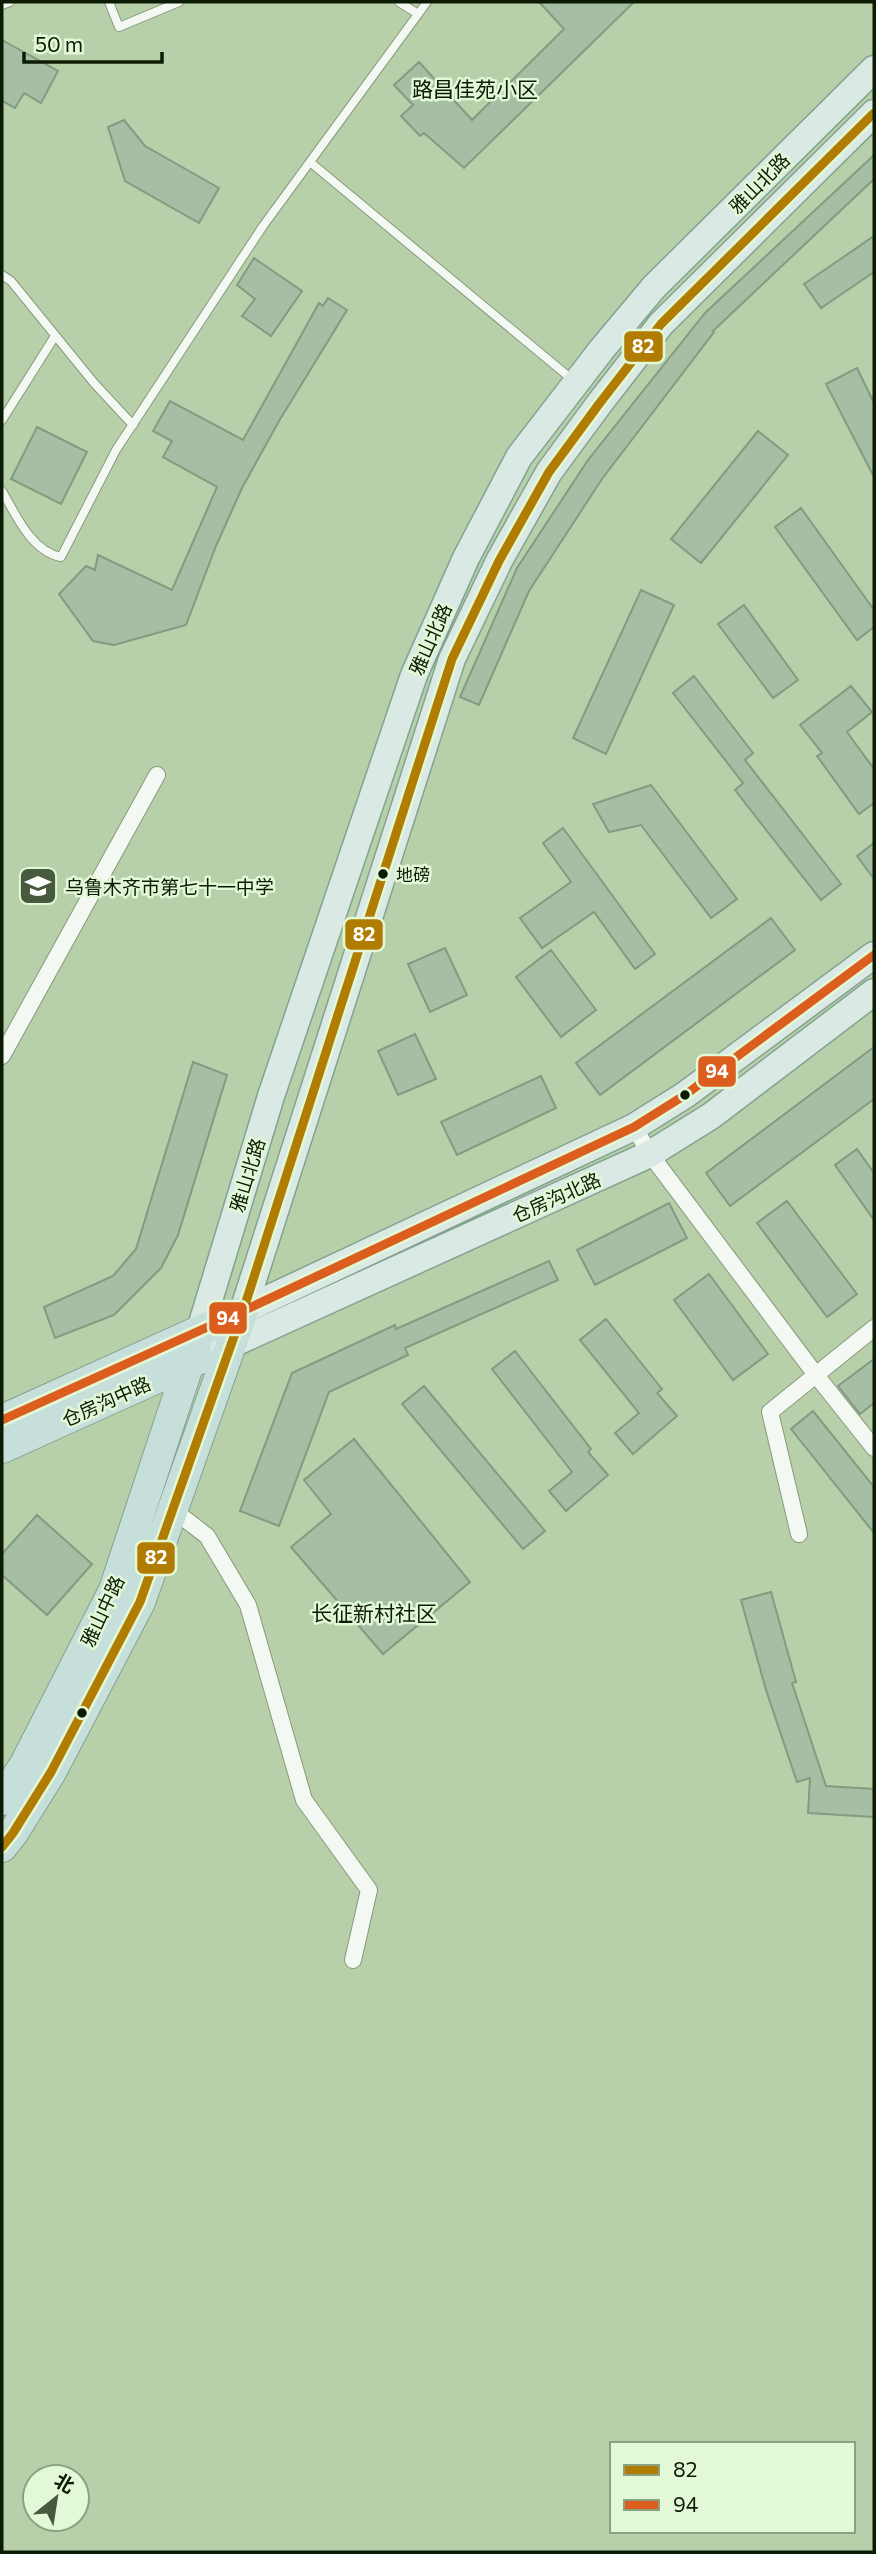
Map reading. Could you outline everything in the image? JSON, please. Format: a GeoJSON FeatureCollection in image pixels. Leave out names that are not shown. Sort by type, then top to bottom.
{"type":"FeatureCollection","features":[{"type":"Feature","properties":{"kind":"highway","name":"仓房沟中路"},"geometry":{"type":"LineString","coordinates":[[2,1420],[216,1337]]}},
{"type":"Feature","properties":{"kind":"highway","name":"仓房沟中路"},"geometry":{"type":"LineString","coordinates":[[2,1448],[216,1337]]}},
{"type":"Feature","properties":{"kind":"highway","name":"雅山中路"},"geometry":{"type":"LineString","coordinates":[[2,1847],[51,1772],[140,1602],[172,1508],[216,1337]]}},
{"type":"Feature","properties":{"kind":"highway","name":"雅山中路"},"geometry":{"type":"LineString","coordinates":[[2,1800],[25,1764],[114,1590],[216,1337]]}},
{"type":"Feature","properties":{"kind":"main road","name":"雅山北路"},"geometry":{"type":"LineString","coordinates":[[216,1337],[271,1096],[414,675],[466,558],[519,457],[654,287],[874,69]]}},
{"type":"Feature","properties":{"kind":"main road","name":"雅山北路"},"geometry":{"type":"LineString","coordinates":[[216,1337],[452,659],[499,561],[548,472],[661,324],[874,113]]}},
{"type":"Feature","properties":{"kind":"main road","name":"仓房沟北路"},"geometry":{"type":"LineString","coordinates":[[216,1337],[634,1127],[685,1096],[874,956]]}},
{"type":"Feature","properties":{"kind":"main road","name":"仓房沟北路"},"geometry":{"type":"LineString","coordinates":[[216,1337],[650,1154],[711,1116],[874,992]]}},
{"type":"Feature","properties":{"kind":"street"},"geometry":{"type":"LineString","coordinates":[[2,1056],[157,775]]}},
{"type":"Feature","properties":{"kind":"street"},"geometry":{"type":"LineString","coordinates":[[634,1127],[650,1154],[874,1448]]}},
{"type":"Feature","properties":{"kind":"street"},"geometry":{"type":"LineString","coordinates":[[799,1534],[770,1412],[874,1328]]}},
{"type":"Feature","properties":{"kind":"street"},"geometry":{"type":"LineString","coordinates":[[172,1508],[206,1536],[247,1605],[304,1800],[369,1890],[353,1960]]}},
{"type":"Feature","properties":{"kind":"lane"},"geometry":{"type":"LineString","coordinates":[[2,5],[10,2]]}},
{"type":"Feature","properties":{"kind":"lane"},"geometry":{"type":"LineString","coordinates":[[109,2],[119,27],[179,2]]}},
{"type":"Feature","properties":{"kind":"lane"},"geometry":{"type":"LineString","coordinates":[[399,2],[418,14]]}},
{"type":"Feature","properties":{"kind":"lane"},"geometry":{"type":"LineString","coordinates":[[2,491],[26,532],[47,555],[61,557],[117,450],[263,226],[428,2]]}},
{"type":"Feature","properties":{"kind":"lane"},"geometry":{"type":"LineString","coordinates":[[310,162],[576,383]]}},
{"type":"Feature","properties":{"kind":"lane"},"geometry":{"type":"LineString","coordinates":[[2,275],[133,425]]}},
{"type":"Feature","properties":{"kind":"lane"},"geometry":{"type":"LineString","coordinates":[[2,420],[55,336]]}},
{"type":"Feature","properties":{"kind":"building"},"geometry":{"type":"Polygon","coordinates":[[[539,2],[634,2],[464,168],[424,133],[420,136],[401,116],[413,105],[394,85],[419,62],[472,120],[564,29],[539,2]]]}},
{"type":"Feature","properties":{"kind":"building"},"geometry":{"type":"Polygon","coordinates":[[[2,40],[58,71],[41,103],[24,93],[15,108],[2,101],[2,40]]]}},
{"type":"Feature","properties":{"kind":"building"},"geometry":{"type":"Polygon","coordinates":[[[124,120],[145,146],[219,188],[199,223],[125,181],[108,127],[124,120]]]}},
{"type":"Feature","properties":{"kind":"building"},"geometry":{"type":"Polygon","coordinates":[[[874,155],[874,179],[713,331],[602,479],[529,591],[479,705],[460,697],[517,568],[588,460],[705,313],[874,155]]]}},
{"type":"Feature","properties":{"kind":"building"},"geometry":{"type":"Polygon","coordinates":[[[874,236],[874,272],[821,308],[804,284],[874,236]]]}},
{"type":"Feature","properties":{"kind":"building"},"geometry":{"type":"Polygon","coordinates":[[[254,258],[302,291],[271,336],[242,316],[255,299],[237,285],[254,258]]]}},
{"type":"Feature","properties":{"kind":"building"},"geometry":{"type":"Polygon","coordinates":[[[328,298],[347,310],[279,421],[242,488],[216,546],[186,625],[114,645],[93,641],[59,594],[86,566],[95,570],[98,555],[172,590],[217,487],[163,457],[172,441],[153,431],[170,401],[243,440],[319,303],[323,306],[328,298]]]}},
{"type":"Feature","properties":{"kind":"building"},"geometry":{"type":"Polygon","coordinates":[[[857,368],[874,403],[874,477],[826,384],[857,368]]]}},
{"type":"Feature","properties":{"kind":"building"},"geometry":{"type":"Polygon","coordinates":[[[37,427],[87,452],[61,504],[11,479],[37,427]]]}},
{"type":"Feature","properties":{"kind":"building"},"geometry":{"type":"Polygon","coordinates":[[[758,431],[788,455],[701,563],[671,539],[758,431]]]}},
{"type":"Feature","properties":{"kind":"building"},"geometry":{"type":"Polygon","coordinates":[[[801,508],[874,610],[874,627],[857,640],[775,527],[801,508]]]}},
{"type":"Feature","properties":{"kind":"building"},"geometry":{"type":"Polygon","coordinates":[[[641,590],[674,605],[606,754],[573,738],[641,590]]]}},
{"type":"Feature","properties":{"kind":"building"},"geometry":{"type":"Polygon","coordinates":[[[744,605],[798,680],[773,698],[718,624],[744,605]]]}},
{"type":"Feature","properties":{"kind":"building"},"geometry":{"type":"Polygon","coordinates":[[[694,676],[753,753],[745,760],[841,884],[821,900],[735,790],[743,783],[673,693],[694,676]]]}},
{"type":"Feature","properties":{"kind":"building"},"geometry":{"type":"Polygon","coordinates":[[[851,686],[872,712],[847,732],[874,769],[874,803],[859,814],[817,756],[822,753],[800,725],[851,686]]]}},
{"type":"Feature","properties":{"kind":"building"},"geometry":{"type":"Polygon","coordinates":[[[651,785],[737,899],[711,918],[641,825],[609,832],[593,804],[651,785]]]}},
{"type":"Feature","properties":{"kind":"building"},"geometry":{"type":"Polygon","coordinates":[[[563,828],[655,954],[635,969],[594,912],[542,948],[520,918],[571,882],[543,843],[563,828]]]}},
{"type":"Feature","properties":{"kind":"building"},"geometry":{"type":"Polygon","coordinates":[[[874,843],[874,879],[857,856],[874,843]]]}},
{"type":"Feature","properties":{"kind":"building"},"geometry":{"type":"Polygon","coordinates":[[[771,918],[795,950],[600,1095],[576,1063],[771,918]]]}},
{"type":"Feature","properties":{"kind":"building"},"geometry":{"type":"Polygon","coordinates":[[[445,948],[467,995],[430,1012],[408,964],[445,948]]]}},
{"type":"Feature","properties":{"kind":"building"},"geometry":{"type":"Polygon","coordinates":[[[551,950],[596,1010],[561,1037],[516,977],[551,950]]]}},
{"type":"Feature","properties":{"kind":"building"},"geometry":{"type":"Polygon","coordinates":[[[415,1034],[436,1079],[398,1095],[378,1051],[415,1034]]]}},
{"type":"Feature","properties":{"kind":"building"},"geometry":{"type":"Polygon","coordinates":[[[874,1047],[874,1099],[730,1206],[706,1173],[874,1047]]]}},
{"type":"Feature","properties":{"kind":"building"},"geometry":{"type":"Polygon","coordinates":[[[193,1062],[227,1075],[178,1235],[161,1268],[114,1315],[55,1338],[44,1307],[113,1276],[136,1249],[193,1062]]]}},
{"type":"Feature","properties":{"kind":"building"},"geometry":{"type":"Polygon","coordinates":[[[541,1076],[556,1108],[457,1155],[441,1122],[541,1076]]]}},
{"type":"Feature","properties":{"kind":"building"},"geometry":{"type":"Polygon","coordinates":[[[857,1149],[874,1173],[874,1220],[835,1165],[857,1149]]]}},
{"type":"Feature","properties":{"kind":"building"},"geometry":{"type":"Polygon","coordinates":[[[787,1201],[857,1294],[827,1317],[757,1223],[787,1201]]]}},
{"type":"Feature","properties":{"kind":"building"},"geometry":{"type":"Polygon","coordinates":[[[669,1203],[687,1238],[595,1285],[577,1250],[669,1203]]]}},
{"type":"Feature","properties":{"kind":"building"},"geometry":{"type":"Polygon","coordinates":[[[549,1261],[558,1280],[405,1348],[408,1355],[329,1392],[279,1526],[240,1511],[292,1373],[395,1325],[396,1329],[549,1261]]]}},
{"type":"Feature","properties":{"kind":"building"},"geometry":{"type":"Polygon","coordinates":[[[709,1274],[768,1354],[733,1380],[674,1300],[709,1274]]]}},
{"type":"Feature","properties":{"kind":"building"},"geometry":{"type":"Polygon","coordinates":[[[606,1319],[662,1389],[657,1393],[677,1416],[633,1454],[615,1433],[639,1413],[580,1340],[606,1319]]]}},
{"type":"Feature","properties":{"kind":"building"},"geometry":{"type":"Polygon","coordinates":[[[515,1351],[591,1449],[588,1452],[608,1475],[566,1511],[549,1491],[572,1472],[492,1369],[515,1351]]]}},
{"type":"Feature","properties":{"kind":"building"},"geometry":{"type":"Polygon","coordinates":[[[874,1359],[874,1403],[860,1414],[838,1386],[874,1359]]]}},
{"type":"Feature","properties":{"kind":"building"},"geometry":{"type":"Polygon","coordinates":[[[424,1386],[545,1531],[523,1549],[402,1404],[424,1386]]]}},
{"type":"Feature","properties":{"kind":"building"},"geometry":{"type":"Polygon","coordinates":[[[813,1411],[874,1487],[874,1533],[791,1429],[813,1411]]]}},
{"type":"Feature","properties":{"kind":"building"},"geometry":{"type":"Polygon","coordinates":[[[354,1439],[470,1582],[383,1654],[291,1547],[331,1514],[304,1480],[354,1439]]]}},
{"type":"Feature","properties":{"kind":"building"},"geometry":{"type":"Polygon","coordinates":[[[37,1515],[92,1564],[47,1615],[2,1575],[2,1554],[37,1515]]]}},
{"type":"Feature","properties":{"kind":"building"},"geometry":{"type":"Polygon","coordinates":[[[771,1592],[796,1682],[792,1683],[826,1786],[874,1789],[874,1817],[808,1813],[810,1778],[797,1782],[766,1690],[741,1600],[771,1592]]]}},
{"type":"Feature","properties":{"kind":"transit line","name":"82"},"geometry":{"type":"LineString","coordinates":[[2,1847],[51,1772],[140,1602],[243,1311],[452,659],[499,561],[549,472],[661,324],[874,113]]}},
{"type":"Feature","properties":{"kind":"transit line","name":"94"},"geometry":{"type":"LineString","coordinates":[[2,1420],[243,1311],[634,1127],[685,1095],[874,955]]}},
{"type":"Feature","properties":{"kind":"place","name":"地磅"},"geometry":{"type":"Point","coordinates":[383,874]}},
{"type":"Feature","properties":{"kind":"place","name":"乌鲁木齐市第七十一中学"},"geometry":{"type":"Point","coordinates":[38,886]}},
{"type":"Feature","properties":{"kind":"district","name":"路昌佳苑小区"},"geometry":{"type":"Point","coordinates":[475,88]}},
{"type":"Feature","properties":{"kind":"district","name":"长征新村社区"},"geometry":{"type":"Point","coordinates":[374,1612]}}]}
